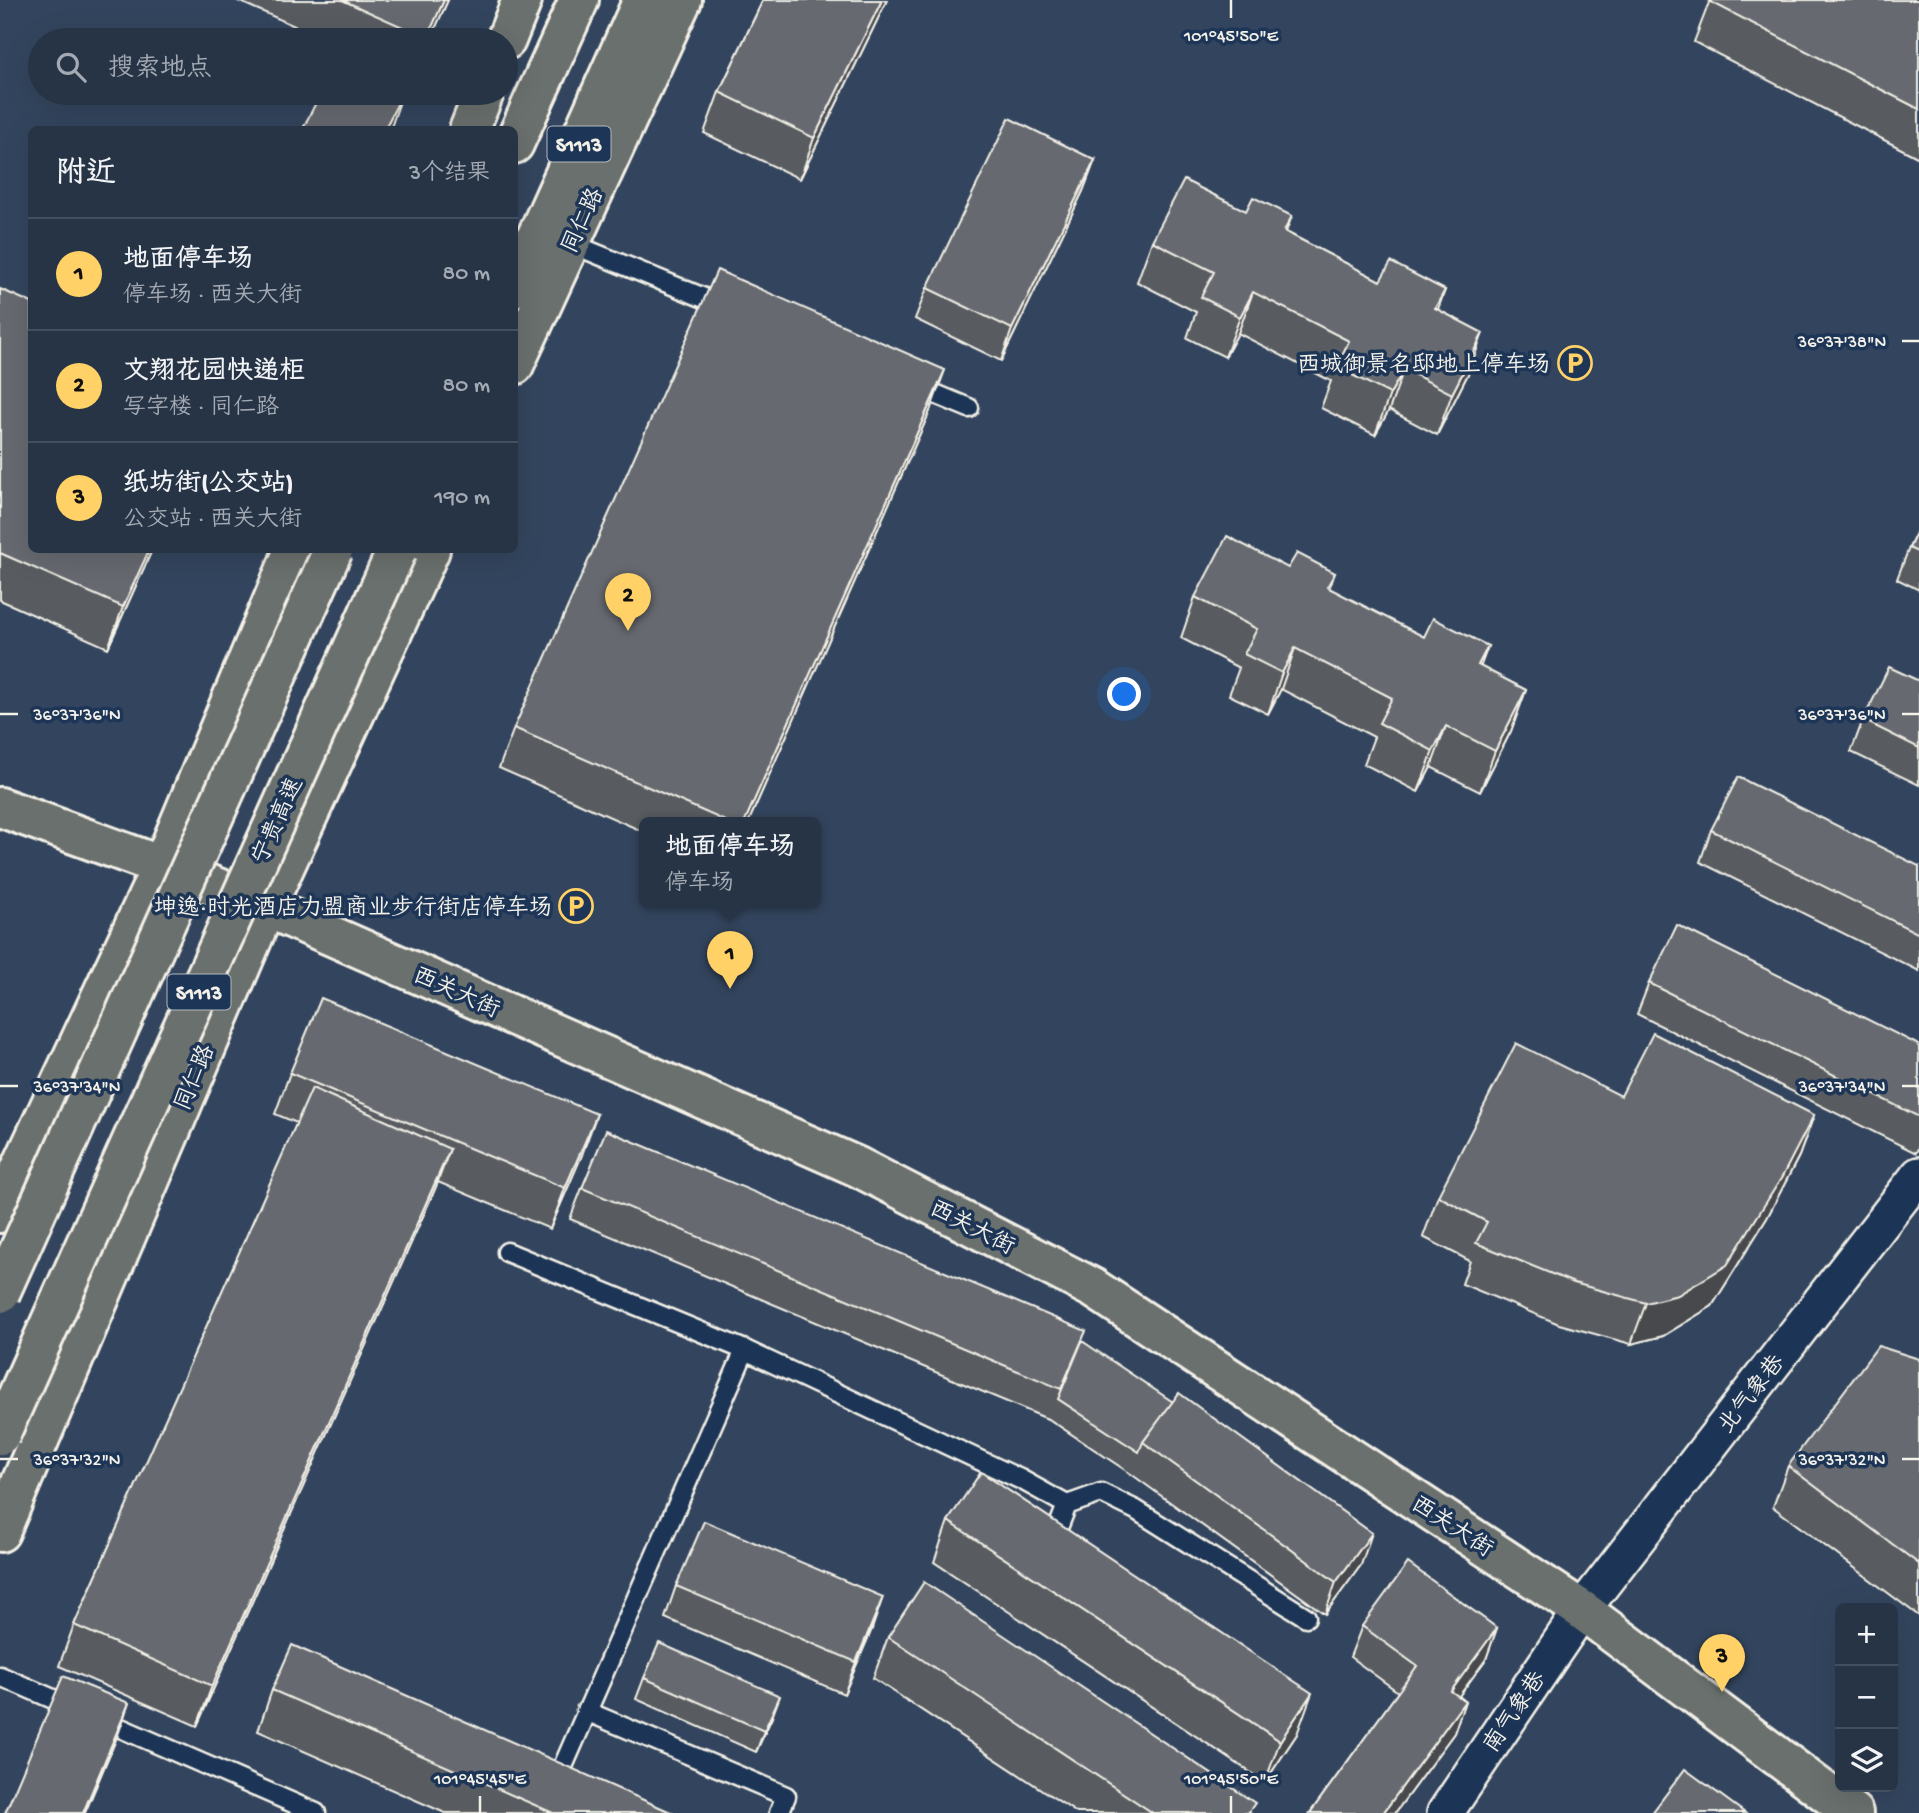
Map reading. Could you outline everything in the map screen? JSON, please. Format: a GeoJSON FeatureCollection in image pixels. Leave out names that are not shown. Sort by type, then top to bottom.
{"type":"FeatureCollection","features":[{"type":"Feature","properties":{"kind":"main road"},"geometry":{"type":"LineString","coordinates":[[511,28],[522,0]]}},
{"type":"Feature","properties":{"kind":"main road","name":"S1113"},"geometry":{"type":"LineString","coordinates":[[518,135],[579,0]]}},
{"type":"Feature","properties":{"kind":"main road","name":"S1113"},"geometry":{"type":"LineString","coordinates":[[518,278],[643,0]]}},
{"type":"Feature","properties":{"kind":"main road","name":"同仁路"},"geometry":{"type":"LineString","coordinates":[[518,356],[682,0]]}},
{"type":"Feature","properties":{"kind":"main road"},"geometry":{"type":"LineString","coordinates":[[470,126],[479,105]]}},
{"type":"Feature","properties":{"kind":"main road"},"geometry":{"type":"LineString","coordinates":[[0,1213],[162,866],[293,553]]}},
{"type":"Feature","properties":{"kind":"main road","name":"S1113"},"geometry":{"type":"LineString","coordinates":[[0,1293],[332,553]]}},
{"type":"Feature","properties":{"kind":"main road","name":"宁贵高速"},"geometry":{"type":"LineString","coordinates":[[0,1435],[396,553]]}},
{"type":"Feature","properties":{"kind":"main road","name":"同仁路"},"geometry":{"type":"LineString","coordinates":[[0,1532],[266,906],[429,553]]}},
{"type":"Feature","properties":{"kind":"main road","name":"西关大街"},"geometry":{"type":"LineString","coordinates":[[0,807],[266,906],[858,1167],[1093,1288],[1581,1610],[1853,1813]]}},
{"type":"Feature","properties":{"kind":"street","name":"北气象巷"},"geometry":{"type":"LineString","coordinates":[[1581,1610],[1919,1175]]}},
{"type":"Feature","properties":{"kind":"street","name":"南气象巷"},"geometry":{"type":"LineString","coordinates":[[1445,1813],[1581,1610]]}},
{"type":"Feature","properties":{"kind":"lane"},"geometry":{"type":"LineString","coordinates":[[570,243],[737,312]]}},
{"type":"Feature","properties":{"kind":"lane"},"geometry":{"type":"LineString","coordinates":[[904,381],[969,408]]}},
{"type":"Feature","properties":{"kind":"lane"},"geometry":{"type":"LineString","coordinates":[[507,1252],[745,1350],[1022,1480],[1066,1505],[1101,1493],[1136,1510],[1306,1617]]}},
{"type":"Feature","properties":{"kind":"lane"},"geometry":{"type":"LineString","coordinates":[[564,1794],[553,1790],[745,1350]]}},
{"type":"Feature","properties":{"kind":"lane"},"geometry":{"type":"LineString","coordinates":[[1066,1505],[1056,1533],[1072,1555]]}},
{"type":"Feature","properties":{"kind":"lane"},"geometry":{"type":"LineString","coordinates":[[0,1676],[316,1813]]}},
{"type":"Feature","properties":{"kind":"lane"},"geometry":{"type":"LineString","coordinates":[[586,1711],[786,1796],[779,1813]]}},
{"type":"Feature","properties":{"kind":"building"},"geometry":{"type":"Polygon","coordinates":[[[342,0],[444,0],[431,28],[405,28],[342,0]]]}},
{"type":"Feature","properties":{"kind":"building"},"geometry":{"type":"Polygon","coordinates":[[[763,0],[882,0],[814,138],[719,92],[763,0]]]}},
{"type":"Feature","properties":{"kind":"building"},"geometry":{"type":"Polygon","coordinates":[[[1919,0],[1919,109],[1709,1],[1919,0]]]}},
{"type":"Feature","properties":{"kind":"building"},"geometry":{"type":"Polygon","coordinates":[[[315,105],[397,105],[386,126],[304,126],[315,105]]]}},
{"type":"Feature","properties":{"kind":"building"},"geometry":{"type":"Polygon","coordinates":[[[1009,118],[1095,160],[1012,329],[927,288],[1009,118]]]}},
{"type":"Feature","properties":{"kind":"building"},"geometry":{"type":"Polygon","coordinates":[[[1184,180],[1246,211],[1253,197],[1292,216],[1284,231],[1380,281],[1391,262],[1445,290],[1435,308],[1483,333],[1452,394],[1404,369],[1390,394],[1336,367],[1349,341],[1253,292],[1240,317],[1201,297],[1214,272],[1152,241],[1184,180]]]}},
{"type":"Feature","properties":{"kind":"building"},"geometry":{"type":"Polygon","coordinates":[[[717,270],[945,370],[747,817],[716,817],[514,728],[717,270]]]}},
{"type":"Feature","properties":{"kind":"building"},"geometry":{"type":"Polygon","coordinates":[[[0,289],[28,301],[28,553],[148,553],[123,607],[0,553],[0,289]]]}},
{"type":"Feature","properties":{"kind":"building"},"geometry":{"type":"Polygon","coordinates":[[[1919,527],[1919,553],[1909,548],[1919,527]]]}},
{"type":"Feature","properties":{"kind":"building"},"geometry":{"type":"Polygon","coordinates":[[[1227,536],[1288,568],[1297,553],[1335,573],[1327,587],[1424,637],[1433,618],[1488,646],[1478,665],[1526,690],[1495,751],[1446,726],[1433,751],[1379,723],[1392,698],[1295,648],[1282,673],[1244,654],[1257,629],[1195,597],[1227,536]]]}},
{"type":"Feature","properties":{"kind":"building"},"geometry":{"type":"Polygon","coordinates":[[[1889,667],[1919,681],[1919,748],[1863,720],[1889,667]]]}},
{"type":"Feature","properties":{"kind":"building"},"geometry":{"type":"Polygon","coordinates":[[[1738,777],[1919,866],[1919,934],[1711,830],[1738,777]]]}},
{"type":"Feature","properties":{"kind":"building"},"geometry":{"type":"Polygon","coordinates":[[[1677,925],[1919,1045],[1919,1117],[1649,983],[1677,925]]]}},
{"type":"Feature","properties":{"kind":"building"},"geometry":{"type":"Polygon","coordinates":[[[321,998],[597,1114],[565,1188],[290,1073],[321,998]]]}},
{"type":"Feature","properties":{"kind":"building"},"geometry":{"type":"Polygon","coordinates":[[[1653,1033],[1814,1115],[1782,1177],[1727,1265],[1678,1295],[1646,1303],[1574,1283],[1476,1243],[1487,1222],[1438,1196],[1516,1043],[1621,1096],[1653,1033]]]}},
{"type":"Feature","properties":{"kind":"building"},"geometry":{"type":"Polygon","coordinates":[[[312,1088],[450,1149],[212,1686],[74,1625],[312,1088]]]}},
{"type":"Feature","properties":{"kind":"building"},"geometry":{"type":"Polygon","coordinates":[[[606,1130],[1086,1331],[1061,1389],[582,1188],[606,1130]]]}},
{"type":"Feature","properties":{"kind":"building"},"geometry":{"type":"Polygon","coordinates":[[[1082,1341],[1173,1402],[1143,1442],[1139,1452],[1058,1399],[1082,1341]]]}},
{"type":"Feature","properties":{"kind":"building"},"geometry":{"type":"Polygon","coordinates":[[[1878,1346],[1919,1359],[1919,1564],[1788,1466],[1878,1346]]]}},
{"type":"Feature","properties":{"kind":"building"},"geometry":{"type":"Polygon","coordinates":[[[1179,1393],[1372,1533],[1336,1582],[1143,1442],[1179,1393]]]}},
{"type":"Feature","properties":{"kind":"building"},"geometry":{"type":"Polygon","coordinates":[[[981,1472],[1312,1693],[1280,1741],[948,1521],[981,1472]]]}},
{"type":"Feature","properties":{"kind":"building"},"geometry":{"type":"Polygon","coordinates":[[[704,1521],[883,1597],[856,1662],[676,1586],[704,1521]]]}},
{"type":"Feature","properties":{"kind":"building"},"geometry":{"type":"Polygon","coordinates":[[[1408,1563],[1497,1628],[1451,1691],[1465,1701],[1383,1813],[1310,1813],[1417,1666],[1362,1626],[1408,1563]]]}},
{"type":"Feature","properties":{"kind":"building"},"geometry":{"type":"Polygon","coordinates":[[[924,1582],[1255,1803],[1248,1813],[1153,1813],[888,1637],[924,1582]]]}},
{"type":"Feature","properties":{"kind":"building"},"geometry":{"type":"Polygon","coordinates":[[[659,1643],[780,1696],[764,1731],[644,1678],[659,1643]]]}},
{"type":"Feature","properties":{"kind":"building"},"geometry":{"type":"Polygon","coordinates":[[[292,1645],[673,1813],[553,1813],[272,1690],[292,1645]]]}},
{"type":"Feature","properties":{"kind":"building"},"geometry":{"type":"Polygon","coordinates":[[[63,1676],[129,1703],[83,1813],[5,1813],[63,1676]]]}},
{"type":"Feature","properties":{"kind":"building"},"geometry":{"type":"Polygon","coordinates":[[[1685,1769],[1745,1813],[1652,1813],[1685,1769]]]}},
{"type":"Feature","properties":{"kind":"place","name":"西城御景名邸地上停车场"},"geometry":{"type":"Point","coordinates":[1575,363]}},
{"type":"Feature","properties":{"kind":"place","name":"文翔花园快递柜"},"geometry":{"type":"Point","coordinates":[628,631]}},
{"type":"Feature","properties":{"kind":"place","name":"坤逸·时光酒店力盟商业步行街店停车场"},"geometry":{"type":"Point","coordinates":[576,906]}},
{"type":"Feature","properties":{"kind":"place","name":"地面停车场"},"geometry":{"type":"Point","coordinates":[730,989]}},
{"type":"Feature","properties":{"kind":"place","name":"纸坊街(公交站)"},"geometry":{"type":"Point","coordinates":[1722,1692]}}]}
